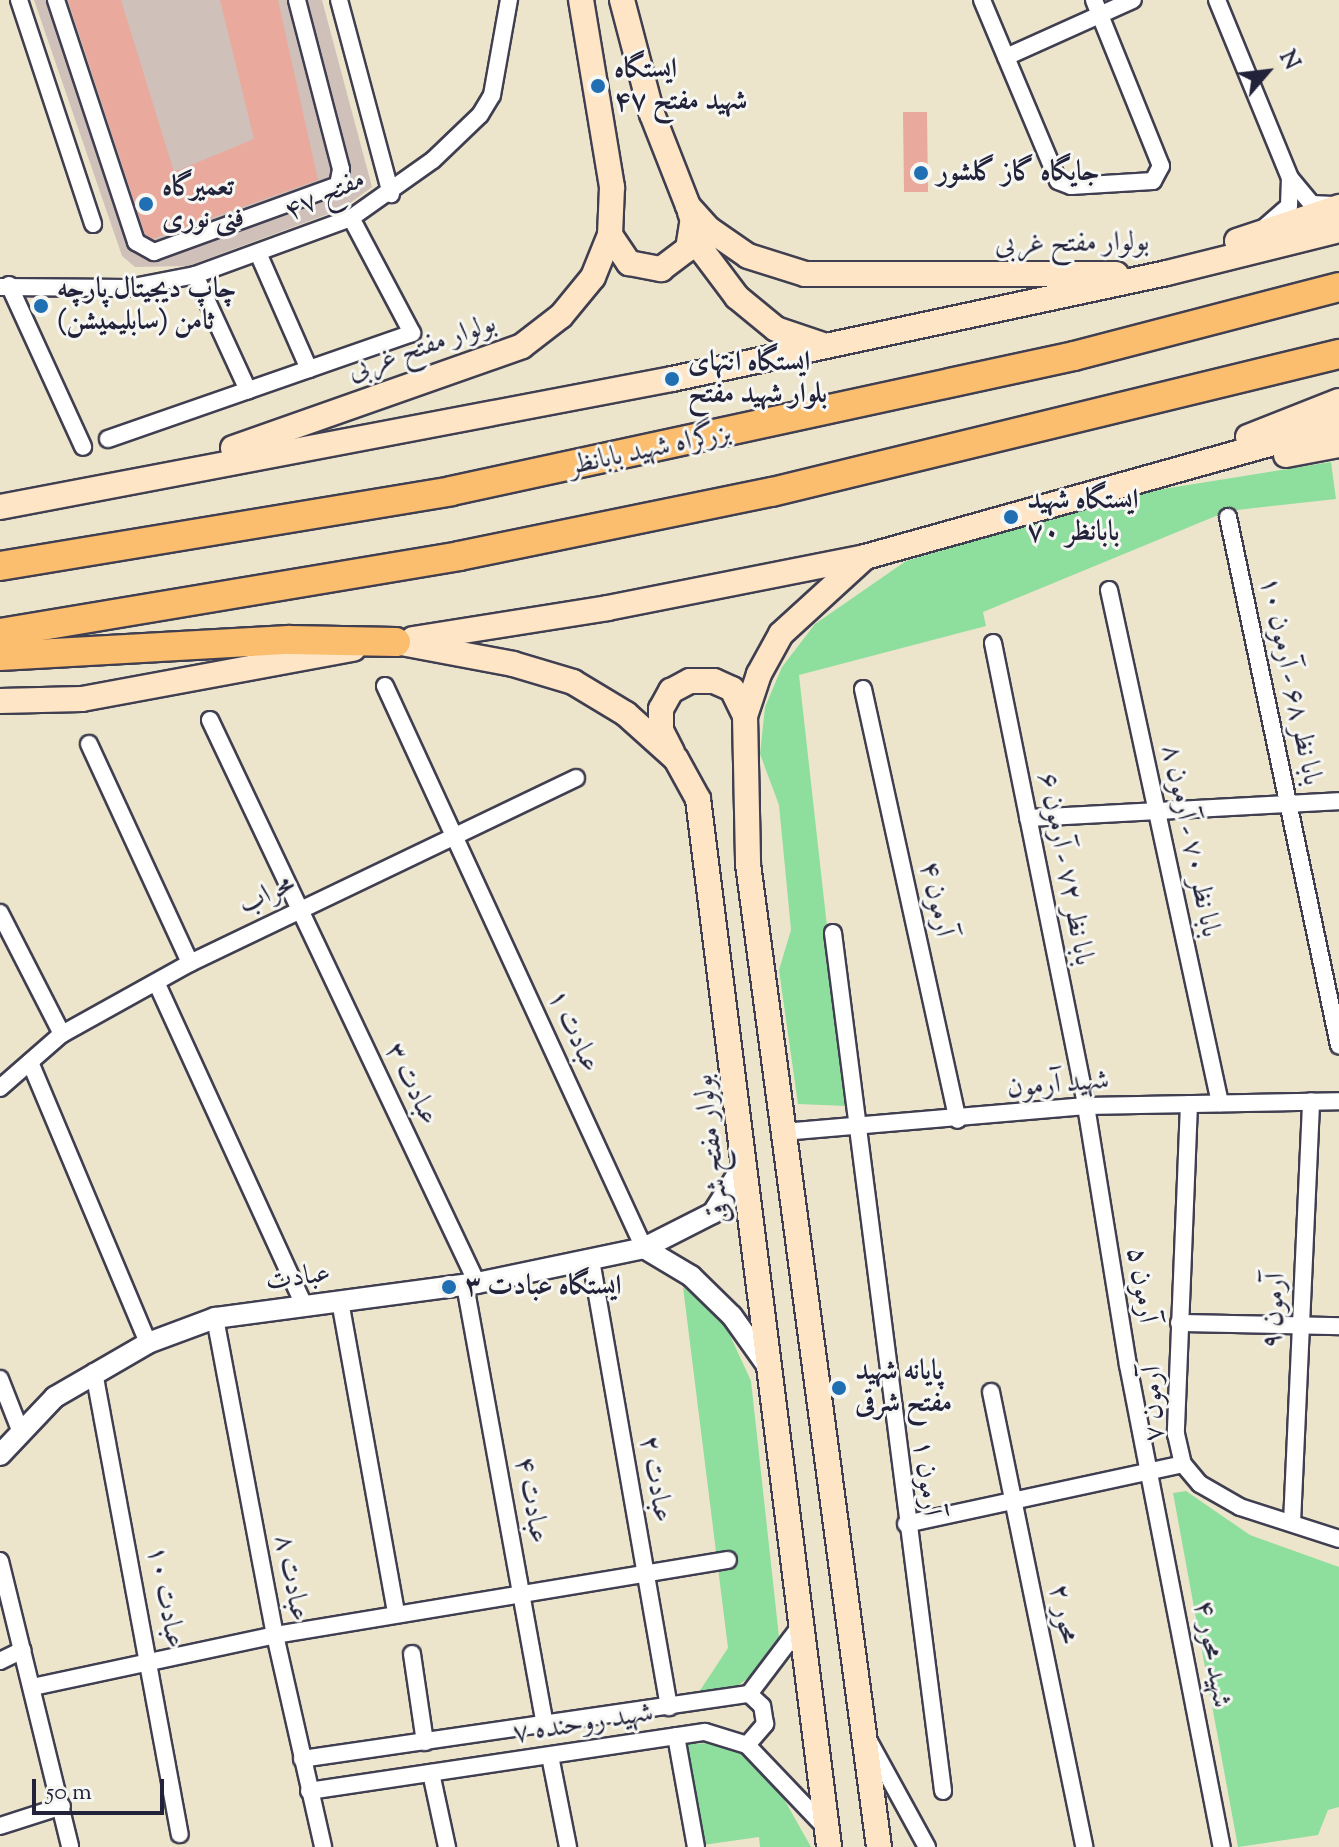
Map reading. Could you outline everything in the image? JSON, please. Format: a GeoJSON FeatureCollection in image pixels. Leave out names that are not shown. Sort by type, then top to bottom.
{"type":"FeatureCollection","features":[{"type":"Feature","properties":{"kind":"highway","name":"بزرگراه شهید بابانظر"},"geometry":{"type":"LineString","coordinates":[[0,566],[451,491],[1074,356],[1339,287]]}},
{"type":"Feature","properties":{"kind":"highway"},"geometry":{"type":"LineString","coordinates":[[0,633],[459,556],[772,492],[1339,354]]}},
{"type":"Feature","properties":{"kind":"highway"},"geometry":{"type":"LineString","coordinates":[[0,656],[289,640],[396,642]]}},
{"type":"Feature","properties":{"kind":"main road","name":"بولوار مفتح غربی"},"geometry":{"type":"LineString","coordinates":[[116,483],[258,440],[522,346],[561,316],[593,277],[610,235],[606,126],[581,0]]}},
{"type":"Feature","properties":{"kind":"main road","name":"بولوار مفتح غربی"},"geometry":{"type":"LineString","coordinates":[[622,0],[652,114],[688,206],[709,229],[748,256],[805,274],[1167,273]]}},
{"type":"Feature","properties":{"kind":"main road"},"geometry":{"type":"LineString","coordinates":[[610,235],[629,263],[661,269],[677,262],[693,240],[688,206]]}},
{"type":"Feature","properties":{"kind":"main road"},"geometry":{"type":"LineString","coordinates":[[688,206],[704,253],[737,297],[776,329],[826,346]]}},
{"type":"Feature","properties":{"kind":"main road"},"geometry":{"type":"LineString","coordinates":[[1167,273],[1224,245],[1339,206]]}},
{"type":"Feature","properties":{"kind":"main road"},"geometry":{"type":"LineString","coordinates":[[0,507],[826,346],[1167,273],[1339,230]]}},
{"type":"Feature","properties":{"kind":"main road"},"geometry":{"type":"LineString","coordinates":[[1123,486],[1339,401]]}},
{"type":"Feature","properties":{"kind":"main road"},"geometry":{"type":"LineString","coordinates":[[0,712],[608,608],[865,557],[1339,425]]}},
{"type":"Feature","properties":{"kind":"main road"},"geometry":{"type":"LineString","coordinates":[[1123,486],[1339,445]]}},
{"type":"Feature","properties":{"kind":"main road"},"geometry":{"type":"LineString","coordinates":[[0,498],[116,483]]}},
{"type":"Feature","properties":{"kind":"main road"},"geometry":{"type":"LineString","coordinates":[[865,557],[781,634],[759,674],[745,716],[748,864],[879,1847]]}},
{"type":"Feature","properties":{"kind":"main road","name":"بولوار مفتح شرقی"},"geometry":{"type":"LineString","coordinates":[[396,642],[513,664],[573,682],[626,714],[676,759],[698,799],[828,1838]]}},
{"type":"Feature","properties":{"kind":"main road"},"geometry":{"type":"LineString","coordinates":[[676,759],[661,730],[661,709],[671,691],[690,681],[714,681],[732,689],[745,716]]}},
{"type":"Feature","properties":{"kind":"main road"},"geometry":{"type":"LineString","coordinates":[[0,701],[82,699]]}},
{"type":"Feature","properties":{"kind":"street"},"geometry":{"type":"LineString","coordinates":[[19,0],[93,224]]}},
{"type":"Feature","properties":{"kind":"street"},"geometry":{"type":"LineString","coordinates":[[56,0],[136,242],[154,252],[338,185],[341,169],[297,0]]}},
{"type":"Feature","properties":{"kind":"street"},"geometry":{"type":"LineString","coordinates":[[339,0],[391,194]]}},
{"type":"Feature","properties":{"kind":"street","name":"مفتح ۴۷"},"geometry":{"type":"LineString","coordinates":[[4,286],[128,288],[195,275],[351,218],[391,194],[486,106],[509,0]]}},
{"type":"Feature","properties":{"kind":"street"},"geometry":{"type":"LineString","coordinates":[[982,0],[1058,181],[1071,186],[1153,181],[1161,166],[1097,8]]}},
{"type":"Feature","properties":{"kind":"street"},"geometry":{"type":"LineString","coordinates":[[1006,57],[1097,8],[1133,0]]}},
{"type":"Feature","properties":{"kind":"street"},"geometry":{"type":"LineString","coordinates":[[1217,0],[1290,178],[1312,204],[1339,206]]}},
{"type":"Feature","properties":{"kind":"street"},"geometry":{"type":"LineString","coordinates":[[1224,245],[1268,224],[1289,206],[1290,178]]}},
{"type":"Feature","properties":{"kind":"street"},"geometry":{"type":"LineString","coordinates":[[108,439],[412,333],[351,218]]}},
{"type":"Feature","properties":{"kind":"street"},"geometry":{"type":"LineString","coordinates":[[258,253],[309,369]]}},
{"type":"Feature","properties":{"kind":"street"},"geometry":{"type":"LineString","coordinates":[[195,275],[248,390]]}},
{"type":"Feature","properties":{"kind":"street"},"geometry":{"type":"LineString","coordinates":[[4,286],[83,447]]}},
{"type":"Feature","properties":{"kind":"street","name":"بابا نظر ۶۸ - آرمون ۱۰"},"geometry":{"type":"LineString","coordinates":[[1228,517],[1339,1045]]}},
{"type":"Feature","properties":{"kind":"street","name":"بابا نظر ۷۰ - آرمون ۸"},"geometry":{"type":"LineString","coordinates":[[1109,590],[1220,1103]]}},
{"type":"Feature","properties":{"kind":"street","name":"بابا نظر ۷۲ - آرمون ۶"},"geometry":{"type":"LineString","coordinates":[[993,643],[1086,1106]]}},
{"type":"Feature","properties":{"kind":"street","name":"عبادت ۱"},"geometry":{"type":"LineString","coordinates":[[385,686],[644,1248]]}},
{"type":"Feature","properties":{"kind":"street","name":"آرمون ۴"},"geometry":{"type":"LineString","coordinates":[[863,689],[958,1120]]}},
{"type":"Feature","properties":{"kind":"street","name":"عبادت ۳"},"geometry":{"type":"LineString","coordinates":[[210,720],[471,1284]]}},
{"type":"Feature","properties":{"kind":"street"},"geometry":{"type":"LineString","coordinates":[[89,744],[190,963]]}},
{"type":"Feature","properties":{"kind":"street","name":"محراب"},"geometry":{"type":"LineString","coordinates":[[0,1088],[62,1034],[190,963],[299,908],[576,778]]}},
{"type":"Feature","properties":{"kind":"street"},"geometry":{"type":"LineString","coordinates":[[1028,818],[1339,801]]}},
{"type":"Feature","properties":{"kind":"street"},"geometry":{"type":"LineString","coordinates":[[0,913],[62,1034]]}},
{"type":"Feature","properties":{"kind":"street","name":"آرمون ۱"},"geometry":{"type":"LineString","coordinates":[[833,933],[906,1524],[943,1791]]}},
{"type":"Feature","properties":{"kind":"street"},"geometry":{"type":"LineString","coordinates":[[157,984],[304,1305]]}},
{"type":"Feature","properties":{"kind":"street"},"geometry":{"type":"LineString","coordinates":[[30,1062],[148,1343]]}},
{"type":"Feature","properties":{"kind":"street","name":"آرمون ۹"},"geometry":{"type":"LineString","coordinates":[[1292,1523],[1311,1101]]}},
{"type":"Feature","properties":{"kind":"street","name":"شهید آرمون"},"geometry":{"type":"LineString","coordinates":[[783,1132],[857,1123],[958,1120],[1086,1106],[1339,1101]]}},
{"type":"Feature","properties":{"kind":"street","name":"آرمون ۷"},"geometry":{"type":"LineString","coordinates":[[1183,1464],[1176,1434],[1189,1104]]}},
{"type":"Feature","properties":{"kind":"street","name":"آرمون ۵"},"geometry":{"type":"LineString","coordinates":[[1086,1106],[1128,1365],[1152,1470]]}},
{"type":"Feature","properties":{"kind":"street","name":"عبادت"},"geometry":{"type":"LineString","coordinates":[[0,1455],[20,1430],[55,1397],[148,1343],[215,1318],[471,1284],[644,1248],[713,1213],[745,1163]]}},
{"type":"Feature","properties":{"kind":"street"},"geometry":{"type":"LineString","coordinates":[[644,1248],[691,1276],[732,1316],[770,1369]]}},
{"type":"Feature","properties":{"kind":"street","name":"عبادت ۲"},"geometry":{"type":"LineString","coordinates":[[591,1260],[669,1707]]}},
{"type":"Feature","properties":{"kind":"street","name":"عبادت ۴"},"geometry":{"type":"LineString","coordinates":[[471,1284],[545,1724]]}},
{"type":"Feature","properties":{"kind":"street"},"geometry":{"type":"LineString","coordinates":[[340,1301],[396,1613]]}},
{"type":"Feature","properties":{"kind":"street","name":"عبادت ۸"},"geometry":{"type":"LineString","coordinates":[[215,1318],[275,1635],[323,1847]]}},
{"type":"Feature","properties":{"kind":"street"},"geometry":{"type":"LineString","coordinates":[[1179,1323],[1339,1326]]}},
{"type":"Feature","properties":{"kind":"street","name":"عبادت ۱۰"},"geometry":{"type":"LineString","coordinates":[[94,1372],[152,1665],[180,1834]]}},
{"type":"Feature","properties":{"kind":"street"},"geometry":{"type":"LineString","coordinates":[[0,1379],[20,1430]]}},
{"type":"Feature","properties":{"kind":"street","name":"محور ۲"},"geometry":{"type":"LineString","coordinates":[[991,1392],[1084,1847]]}},
{"type":"Feature","properties":{"kind":"street"},"geometry":{"type":"LineString","coordinates":[[906,1524],[1183,1464],[1200,1484],[1240,1507],[1339,1539]]}},
{"type":"Feature","properties":{"kind":"street","name":"شهید محور ۴"},"geometry":{"type":"LineString","coordinates":[[1152,1470],[1222,1847]]}},
{"type":"Feature","properties":{"kind":"street"},"geometry":{"type":"LineString","coordinates":[[33,1687],[152,1665],[275,1635],[644,1570],[728,1560]]}},
{"type":"Feature","properties":{"kind":"street"},"geometry":{"type":"LineString","coordinates":[[0,1561],[70,1847]]}},
{"type":"Feature","properties":{"kind":"street"},"geometry":{"type":"LineString","coordinates":[[747,1745],[765,1724],[762,1706],[749,1694],[802,1624]]}},
{"type":"Feature","properties":{"kind":"street"},"geometry":{"type":"LineString","coordinates":[[0,1661],[23,1650]]}},
{"type":"Feature","properties":{"kind":"street"},"geometry":{"type":"LineString","coordinates":[[412,1654],[425,1742]]}},
{"type":"Feature","properties":{"kind":"street","name":"شهید روحنده ۷"},"geometry":{"type":"LineString","coordinates":[[302,1759],[749,1694]]}},
{"type":"Feature","properties":{"kind":"street","name":"شهید روحنده ۷"},"geometry":{"type":"LineString","coordinates":[[309,1791],[705,1732],[747,1745],[828,1838]]}},
{"type":"Feature","properties":{"kind":"street"},"geometry":{"type":"LineString","coordinates":[[866,1734],[927,1847]]}},
{"type":"Feature","properties":{"kind":"street"},"geometry":{"type":"LineString","coordinates":[[676,1736],[696,1847]]}},
{"type":"Feature","properties":{"kind":"street"},"geometry":{"type":"LineString","coordinates":[[550,1756],[568,1847]]}},
{"type":"Feature","properties":{"kind":"street"},"geometry":{"type":"LineString","coordinates":[[431,1773],[447,1847]]}},
{"type":"Feature","properties":{"kind":"street"},"geometry":{"type":"LineString","coordinates":[[0,1826],[62,1806]]}},
{"type":"Feature","properties":{"kind":"shaded area"},"geometry":{"type":"Polygon","coordinates":[[[34,0],[322,0],[372,187],[342,209],[188,266],[135,267],[122,256],[34,0]]]}},
{"type":"Feature","properties":{"kind":"green space"},"geometry":{"type":"Polygon","coordinates":[[[1331,462],[1336,499],[1228,511],[983,612],[986,626],[799,675],[847,1106],[798,1104],[779,970],[791,930],[779,805],[760,754],[765,707],[782,667],[815,624],[906,561],[1138,493],[1331,462]]]}},
{"type":"Feature","properties":{"kind":"green space"},"geometry":{"type":"Polygon","coordinates":[[[683,1287],[723,1320],[751,1381],[779,1637],[763,1666],[739,1685],[699,1692],[728,1648],[683,1287]]]}},
{"type":"Feature","properties":{"kind":"green space"},"geometry":{"type":"Polygon","coordinates":[[[1186,1491],[1250,1535],[1339,1567],[1339,1807],[1328,1810],[1318,1835],[1238,1847],[1173,1493],[1186,1491]]]}},
{"type":"Feature","properties":{"kind":"green space"},"geometry":{"type":"Polygon","coordinates":[[[712,1743],[743,1754],[771,1776],[811,1847],[760,1847],[759,1837],[703,1845],[685,1744],[712,1743]]]}},
{"type":"Feature","properties":{"kind":"building"},"geometry":{"type":"Polygon","coordinates":[[[68,0],[121,0],[174,172],[254,139],[220,0],[278,0],[318,180],[152,239],[145,234],[68,0]]]}},
{"type":"Feature","properties":{"kind":"building"},"geometry":{"type":"Polygon","coordinates":[[[903,112],[927,112],[928,192],[904,192],[903,112]]]}},
{"type":"Feature","properties":{"kind":"place","name":"ایستگاه شهید مفتح ۴۷"},"geometry":{"type":"Point","coordinates":[598,86]}},
{"type":"Feature","properties":{"kind":"place","name":"جایگاه گاز گلشور"},"geometry":{"type":"Point","coordinates":[921,173]}},
{"type":"Feature","properties":{"kind":"place","name":"تعمیرگاه فنی نوری"},"geometry":{"type":"Point","coordinates":[146,204]}},
{"type":"Feature","properties":{"kind":"place","name":"چاپ دیجیتال پارچه ثامن (سابلیمیشن)"},"geometry":{"type":"Point","coordinates":[41,306]}},
{"type":"Feature","properties":{"kind":"place","name":"ایستگاه انتهای بلوار شهید مفتح"},"geometry":{"type":"Point","coordinates":[672,379]}},
{"type":"Feature","properties":{"kind":"place","name":"ایستگاه شهید بابانظر ۷۰"},"geometry":{"type":"Point","coordinates":[1011,517]}},
{"type":"Feature","properties":{"kind":"place","name":"ایستگاه عبادت ۳"},"geometry":{"type":"Point","coordinates":[449,1287]}},
{"type":"Feature","properties":{"kind":"place","name":"پایانه شهید مفتح شرقی"},"geometry":{"type":"Point","coordinates":[839,1388]}}]}
